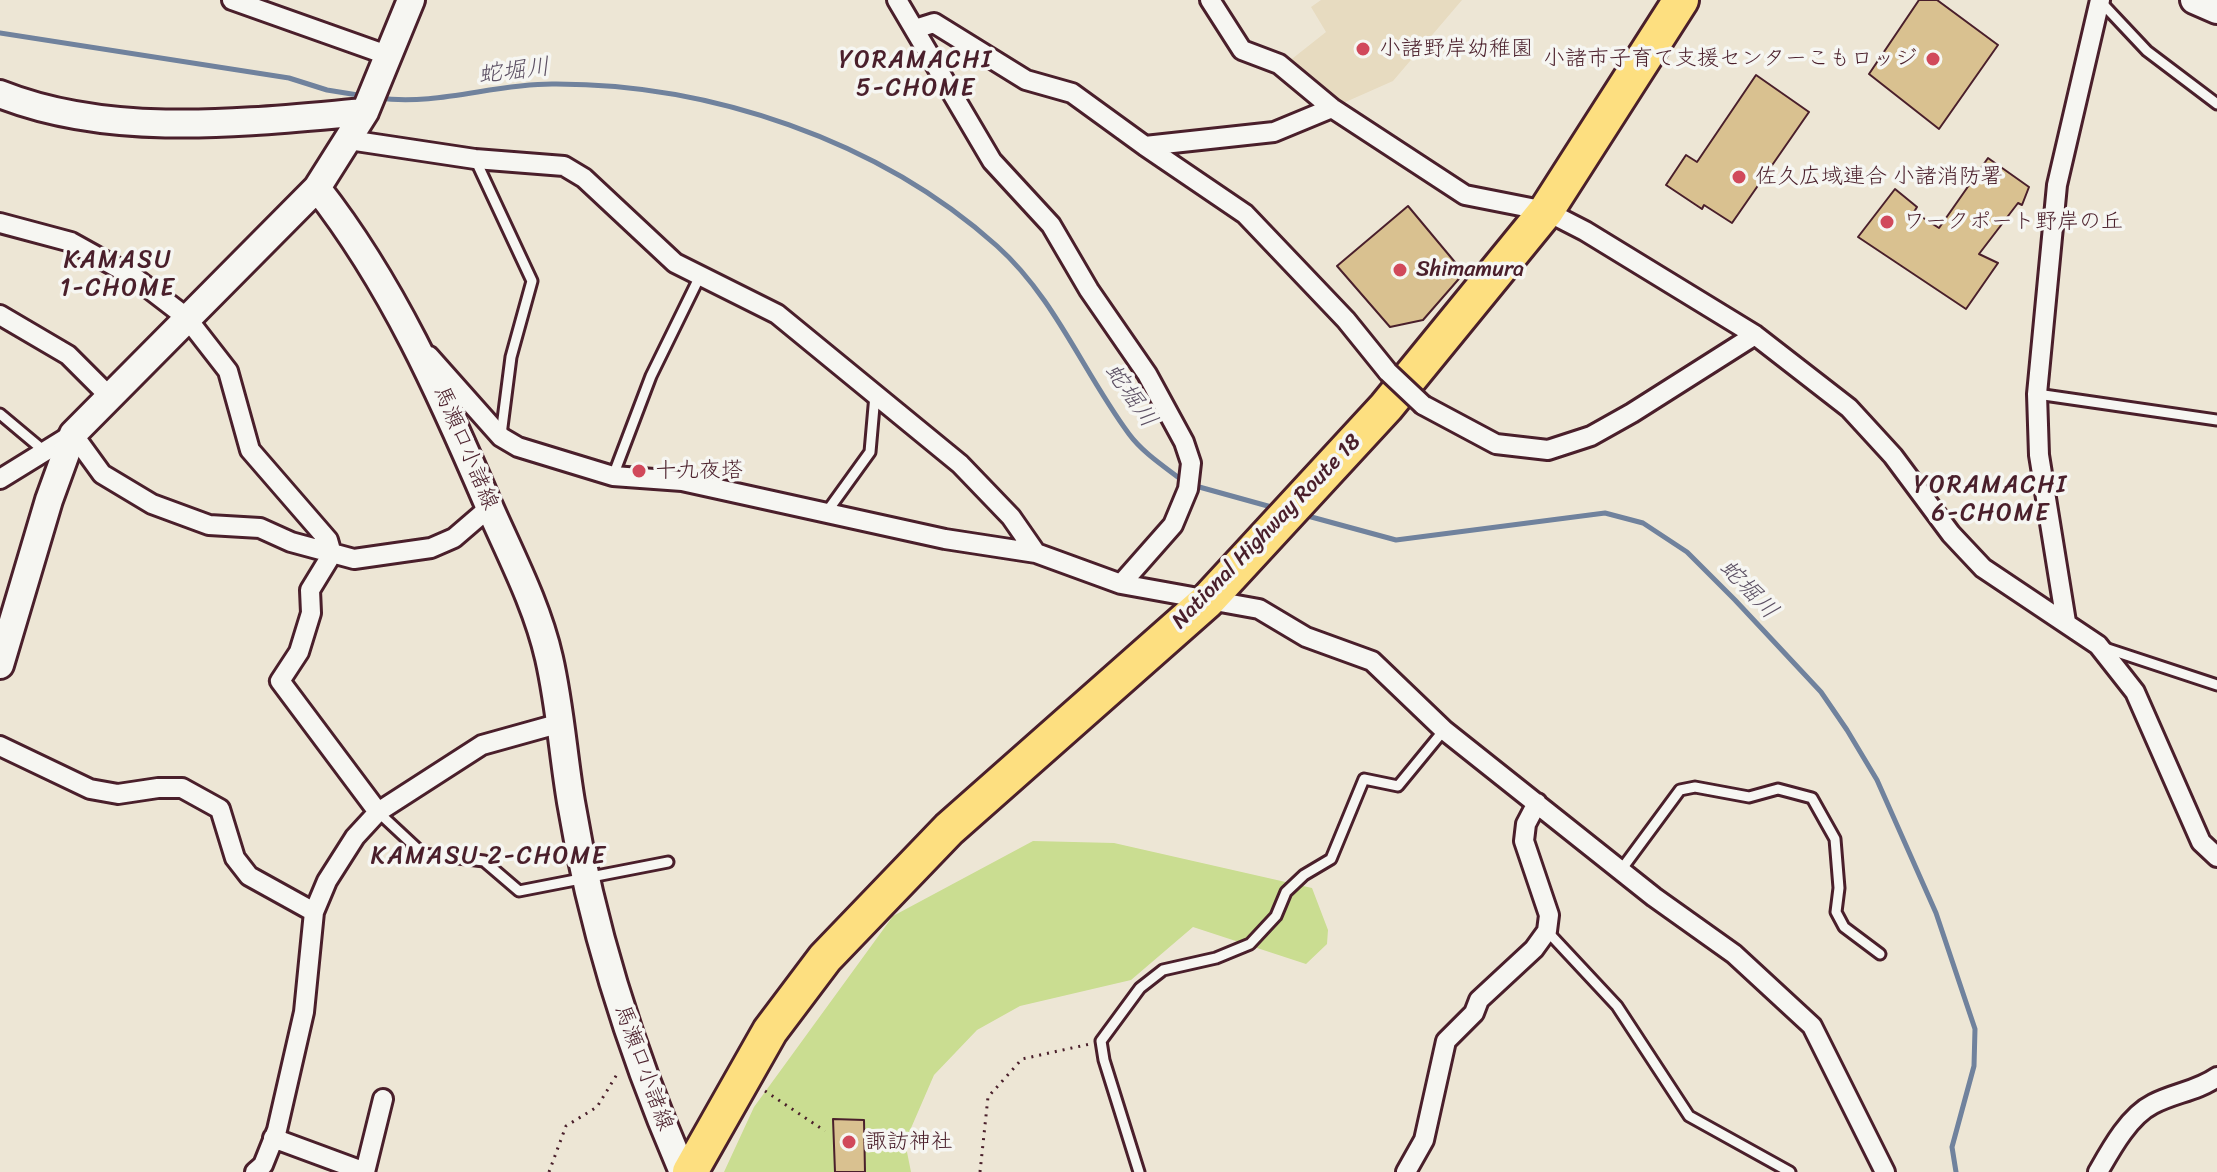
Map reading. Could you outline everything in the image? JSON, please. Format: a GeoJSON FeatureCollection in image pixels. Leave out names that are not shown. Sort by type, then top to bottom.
{"type":"FeatureCollection","features":[{"type":"Feature","properties":{"kind":"highway","name":"National Highway Route 18"},"geometry":{"type":"LineString","coordinates":[[690,1172],[770,1031],[825,958],[949,829],[1207,601],[1386,407],[1546,211],[1681,0]]}},
{"type":"Feature","properties":{"kind":"main road"},"geometry":{"type":"LineString","coordinates":[[0,665],[49,500],[73,434],[317,188],[365,112],[411,0]]}},
{"type":"Feature","properties":{"kind":"main road"},"geometry":{"type":"LineString","coordinates":[[2194,0],[2217,10]]}},
{"type":"Feature","properties":{"kind":"main road"},"geometry":{"type":"LineString","coordinates":[[0,94],[90,116],[214,126],[365,112]]}},
{"type":"Feature","properties":{"kind":"main road","name":"馬瀬口小諸線"},"geometry":{"type":"LineString","coordinates":[[317,188],[338,215],[414,339],[444,396],[521,576],[549,656],[571,803],[611,981],[660,1119],[683,1172]]}},
{"type":"Feature","properties":{"kind":"street"},"geometry":{"type":"LineString","coordinates":[[232,0],[387,55]]}},
{"type":"Feature","properties":{"kind":"street"},"geometry":{"type":"LineString","coordinates":[[897,0],[992,161],[1051,225],[1089,290],[1147,374],[1184,442],[1191,463],[1188,489],[1173,525],[1121,584]]}},
{"type":"Feature","properties":{"kind":"street"},"geometry":{"type":"LineString","coordinates":[[1210,0],[1242,50],[1279,64],[1332,108],[1465,195],[1546,211],[1755,335],[1849,408],[1893,456],[1951,534],[1983,568],[2098,645],[2135,692],[2201,842],[2217,857]]}},
{"type":"Feature","properties":{"kind":"street"},"geometry":{"type":"LineString","coordinates":[[2066,622],[2039,455],[2037,394],[2057,185],[2100,1]]}},
{"type":"Feature","properties":{"kind":"street"},"geometry":{"type":"LineString","coordinates":[[915,29],[934,23],[1026,80],[1072,93],[1245,214],[1346,320],[1388,372],[1423,405],[1496,444],[1548,450],[1605,428],[1755,335]]}},
{"type":"Feature","properties":{"kind":"street"},"geometry":{"type":"LineString","coordinates":[[1145,146],[1274,132],[1332,108]]}},
{"type":"Feature","properties":{"kind":"street"},"geometry":{"type":"LineString","coordinates":[[349,140],[475,159],[564,166],[584,178],[675,263],[777,314],[960,464],[1011,517],[1036,553]]}},
{"type":"Feature","properties":{"kind":"street"},"geometry":{"type":"LineString","coordinates":[[0,223],[71,242],[134,277],[186,317],[228,371],[250,450],[328,540],[332,554],[310,590],[311,613],[299,652],[280,681],[378,812]]}},
{"type":"Feature","properties":{"kind":"street"},"geometry":{"type":"LineString","coordinates":[[0,315],[68,355],[109,396]]}},
{"type":"Feature","properties":{"kind":"street"},"geometry":{"type":"LineString","coordinates":[[414,339],[501,437],[518,447],[613,476],[682,481],[824,515],[1036,553],[1121,584],[1259,609],[1306,637],[1372,661],[1444,730],[1621,870],[1734,954],[1812,1026],[1885,1172]]}},
{"type":"Feature","properties":{"kind":"street"},"geometry":{"type":"LineString","coordinates":[[0,479],[73,434],[102,474],[152,504],[209,525],[260,528],[291,542],[354,559],[431,548],[454,538],[490,507]]}},
{"type":"Feature","properties":{"kind":"street"},"geometry":{"type":"LineString","coordinates":[[255,1172],[263,1165],[273,1138],[304,1012],[314,912],[327,881],[355,837],[378,812],[482,745],[561,723]]}},
{"type":"Feature","properties":{"kind":"street"},"geometry":{"type":"LineString","coordinates":[[0,746],[90,789],[118,794],[182,788],[220,809],[235,858],[249,876],[314,912]]}},
{"type":"Feature","properties":{"kind":"street"},"geometry":{"type":"LineString","coordinates":[[1406,1172],[1424,1140],[1446,1041],[1474,1013],[1479,1000],[1534,949],[1547,931],[1549,915],[1524,841],[1526,824],[1537,803]]}},
{"type":"Feature","properties":{"kind":"street"},"geometry":{"type":"LineString","coordinates":[[2098,1172],[2115,1141],[2150,1105],[2206,1085],[2217,1077]]}},
{"type":"Feature","properties":{"kind":"street"},"geometry":{"type":"LineString","coordinates":[[273,1138],[365,1172],[383,1099]]}},
{"type":"Feature","properties":{"kind":"lane"},"geometry":{"type":"LineString","coordinates":[[2100,1],[2147,51],[2217,104]]}},
{"type":"Feature","properties":{"kind":"lane"},"geometry":{"type":"LineString","coordinates":[[475,159],[532,281],[511,357],[501,437]]}},
{"type":"Feature","properties":{"kind":"lane"},"geometry":{"type":"LineString","coordinates":[[613,476],[651,376],[701,274]]}},
{"type":"Feature","properties":{"kind":"lane"},"geometry":{"type":"LineString","coordinates":[[2037,394],[2217,420]]}},
{"type":"Feature","properties":{"kind":"lane"},"geometry":{"type":"LineString","coordinates":[[824,515],[870,452],[875,395]]}},
{"type":"Feature","properties":{"kind":"lane"},"geometry":{"type":"LineString","coordinates":[[0,414],[43,450]]}},
{"type":"Feature","properties":{"kind":"lane"},"geometry":{"type":"LineString","coordinates":[[2098,645],[2217,685]]}},
{"type":"Feature","properties":{"kind":"lane"},"geometry":{"type":"LineString","coordinates":[[1139,1172],[1104,1060],[1101,1041],[1140,988],[1163,970],[1216,958],[1250,944],[1276,916],[1286,892],[1304,875],[1331,859],[1364,779],[1398,786],[1444,730]]}},
{"type":"Feature","properties":{"kind":"lane"},"geometry":{"type":"LineString","coordinates":[[1621,870],[1680,790],[1695,787],[1749,797],[1778,789],[1812,798],[1835,839],[1839,857],[1836,912],[1844,927],[1880,954]]}},
{"type":"Feature","properties":{"kind":"lane"},"geometry":{"type":"LineString","coordinates":[[378,812],[423,854],[484,861],[519,891],[668,862]]}},
{"type":"Feature","properties":{"kind":"lane"},"geometry":{"type":"LineString","coordinates":[[1547,931],[1617,1006],[1689,1116],[1790,1172]]}},
{"type":"Feature","properties":{"kind":"path"},"geometry":{"type":"LineString","coordinates":[[980,1172],[988,1097],[1022,1059],[1101,1041]]}},
{"type":"Feature","properties":{"kind":"path"},"geometry":{"type":"LineString","coordinates":[[549,1172],[566,1126],[597,1107],[621,1069]]}},
{"type":"Feature","properties":{"kind":"path"},"geometry":{"type":"LineString","coordinates":[[745,1078],[825,1131]]}},
{"type":"Feature","properties":{"kind":"shaded area","name":"小諸野岸幼稚園"},"geometry":{"type":"Polygon","coordinates":[[[1321,0],[1462,0],[1393,81],[1332,108],[1283,66],[1326,32],[1311,7],[1321,0]]]}},
{"type":"Feature","properties":{"kind":"green space"},"geometry":{"type":"Polygon","coordinates":[[[1033,841],[1114,843],[1312,888],[1328,930],[1327,944],[1306,964],[1193,927],[1131,980],[1020,1006],[977,1030],[934,1075],[905,1142],[911,1172],[724,1172],[754,1107],[893,916],[1033,841]]]}},
{"type":"Feature","properties":{"kind":"building","name":"小諸市子育て支援センターこもロッジ"},"geometry":{"type":"Polygon","coordinates":[[[1919,0],[1937,0],[1998,45],[1939,129],[1869,74],[1919,0]]]}},
{"type":"Feature","properties":{"kind":"building"},"geometry":{"type":"Polygon","coordinates":[[[1756,75],[1809,112],[1732,223],[1704,205],[1702,209],[1666,185],[1686,155],[1697,162],[1756,75]]]}},
{"type":"Feature","properties":{"kind":"building"},"geometry":{"type":"Polygon","coordinates":[[[1988,158],[2029,187],[2022,205],[2018,203],[1979,254],[1998,263],[1966,309],[1858,237],[1895,189],[1917,207],[1914,212],[1939,228],[1988,158]]]}},
{"type":"Feature","properties":{"kind":"building","name":"Shimamura"},"geometry":{"type":"Polygon","coordinates":[[[1408,206],[1464,273],[1423,320],[1390,327],[1337,266],[1408,206]]]}},
{"type":"Feature","properties":{"kind":"building","name":"諏訪神社"},"geometry":{"type":"Polygon","coordinates":[[[833,1119],[864,1120],[865,1172],[835,1172],[833,1119]]]}},
{"type":"Feature","properties":{"kind":"waterway","name":"蛇堀川"},"geometry":{"type":"LineString","coordinates":[[0,33],[289,78],[327,90],[364,96]]}},
{"type":"Feature","properties":{"kind":"waterway","name":"蛇堀川"},"geometry":{"type":"LineString","coordinates":[[378,98],[422,99],[530,85],[611,86],[671,94],[731,107],[789,125],[846,148],[900,176],[950,209],[997,246],[1036,289],[1129,434],[1147,454],[1183,481]]}},
{"type":"Feature","properties":{"kind":"waterway","name":"蛇堀川"},"geometry":{"type":"LineString","coordinates":[[1192,485],[1275,508]]}},
{"type":"Feature","properties":{"kind":"waterway","name":"蛇堀川"},"geometry":{"type":"LineString","coordinates":[[1304,515],[1396,540],[1605,513],[1643,523],[1687,552],[1735,600],[1821,692],[1847,730],[1877,780],[1936,913],[1975,1029],[1974,1066],[1952,1147],[1956,1172]]}},
{"type":"Feature","properties":{"kind":"place","name":"小諸野岸幼稚園"},"geometry":{"type":"Point","coordinates":[1363,49]}},
{"type":"Feature","properties":{"kind":"place","name":"小諸市子育て支援センターこもロッジ"},"geometry":{"type":"Point","coordinates":[1933,59]}},
{"type":"Feature","properties":{"kind":"place","name":"佐久広域連合 小諸消防署"},"geometry":{"type":"Point","coordinates":[1739,177]}},
{"type":"Feature","properties":{"kind":"place","name":"ワークポート野岸の丘"},"geometry":{"type":"Point","coordinates":[1887,222]}},
{"type":"Feature","properties":{"kind":"place","name":"Shimamura"},"geometry":{"type":"Point","coordinates":[1400,270]}},
{"type":"Feature","properties":{"kind":"place","name":"十九夜塔"},"geometry":{"type":"Point","coordinates":[639,471]}},
{"type":"Feature","properties":{"kind":"place","name":"諏訪神社"},"geometry":{"type":"Point","coordinates":[849,1142]}},
{"type":"Feature","properties":{"kind":"district","name":"YORAMACHI 5-CHOME"},"geometry":{"type":"Point","coordinates":[916,75]}},
{"type":"Feature","properties":{"kind":"district","name":"KAMASU 1-CHOME"},"geometry":{"type":"Point","coordinates":[118,275]}},
{"type":"Feature","properties":{"kind":"district","name":"YORAMACHI 6-CHOME"},"geometry":{"type":"Point","coordinates":[1991,500]}},
{"type":"Feature","properties":{"kind":"district","name":"KAMASU 2-CHOME"},"geometry":{"type":"Point","coordinates":[489,857]}}]}
